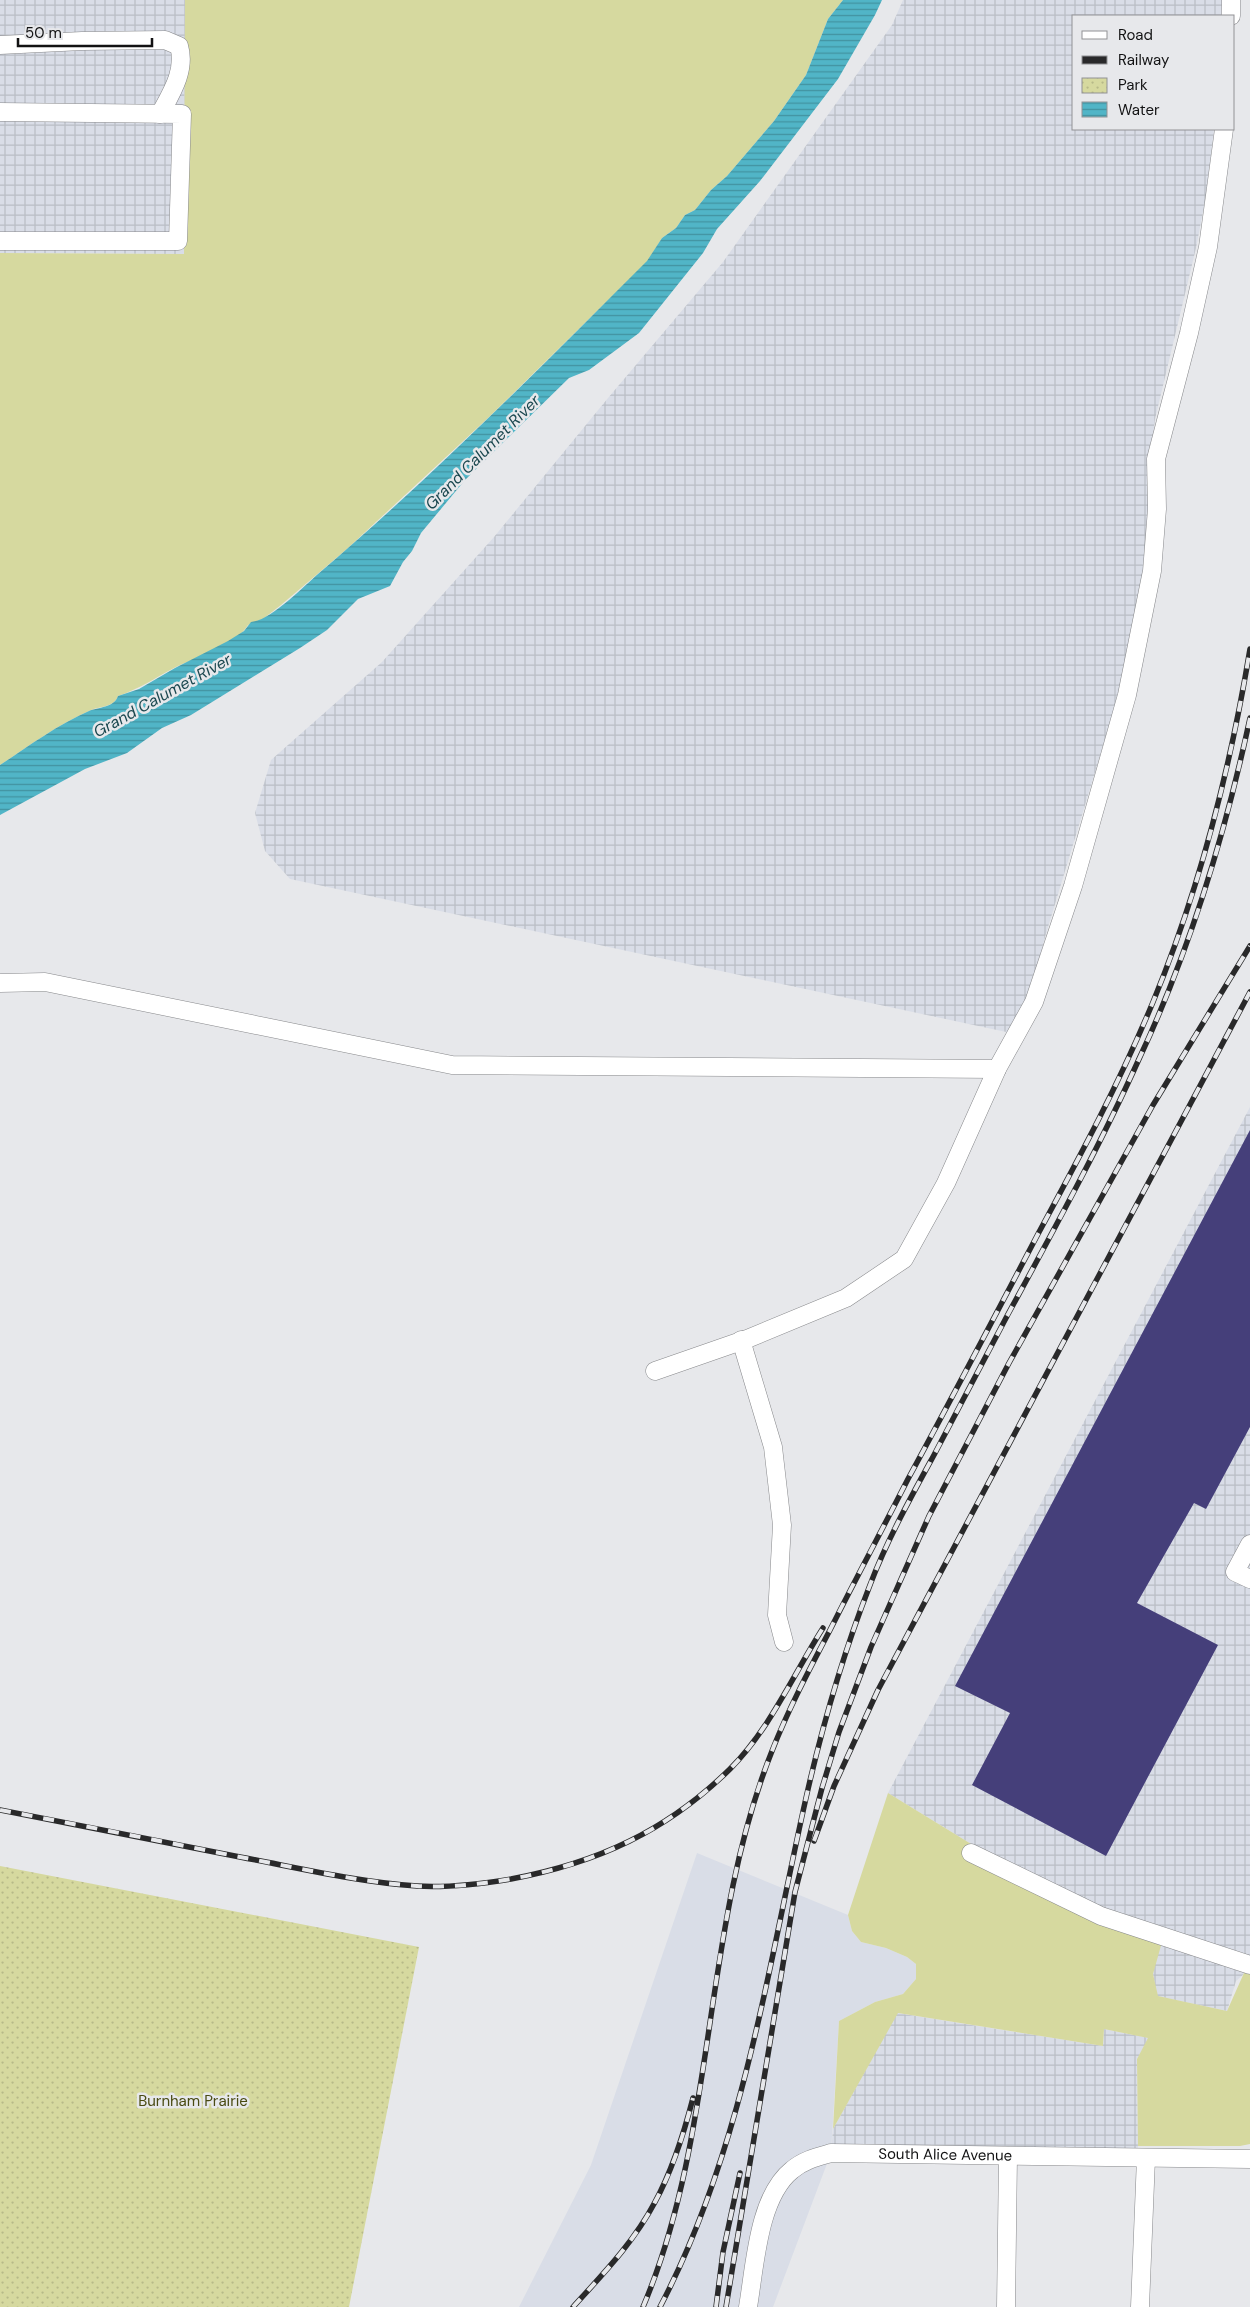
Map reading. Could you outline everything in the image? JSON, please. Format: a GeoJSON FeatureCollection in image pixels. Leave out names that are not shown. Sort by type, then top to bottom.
{"type":"FeatureCollection","features":[{"type":"Feature","properties":{"kind":"street"},"geometry":{"type":"LineString","coordinates":[[1231,15],[1232,0]]}},
{"type":"Feature","properties":{"kind":"street"},"geometry":{"type":"LineString","coordinates":[[0,45],[82,41],[165,40],[179,46],[183,59],[175,87],[160,114]]}},
{"type":"Feature","properties":{"kind":"street"},"geometry":{"type":"LineString","coordinates":[[0,112],[182,114],[178,241],[0,242]]}},
{"type":"Feature","properties":{"kind":"street"},"geometry":{"type":"LineString","coordinates":[[655,1371],[741,1340],[846,1298],[904,1259],[946,1183],[998,1069],[1034,1002],[1073,886],[1127,695],[1152,571],[1158,509],[1156,459],[1195,307],[1216,198],[1224,130]]}},
{"type":"Feature","properties":{"kind":"street"},"geometry":{"type":"LineString","coordinates":[[0,983],[45,982],[452,1065],[998,1069]]}},
{"type":"Feature","properties":{"kind":"street"},"geometry":{"type":"LineString","coordinates":[[741,1340],[773,1447],[782,1525],[777,1615],[784,1642]]}},
{"type":"Feature","properties":{"kind":"street"},"geometry":{"type":"LineString","coordinates":[[1250,1544],[1235,1572],[1250,1579]]}},
{"type":"Feature","properties":{"kind":"street"},"geometry":{"type":"LineString","coordinates":[[971,1853],[1101,1916],[1250,1965]]}},
{"type":"Feature","properties":{"kind":"street","name":"South Alice Avenue"},"geometry":{"type":"LineString","coordinates":[[748,2307],[761,2226],[774,2193],[791,2170],[811,2158],[831,2153],[1250,2159]]}},
{"type":"Feature","properties":{"kind":"street"},"geometry":{"type":"LineString","coordinates":[[1006,2307],[1008,2156]]}},
{"type":"Feature","properties":{"kind":"street"},"geometry":{"type":"LineString","coordinates":[[1140,2307],[1146,2158]]}},
{"type":"Feature","properties":{"kind":"shaded area"},"geometry":{"type":"Polygon","coordinates":[[[0,0],[185,0],[184,254],[0,253],[0,0]]]}},
{"type":"Feature","properties":{"kind":"shaded area"},"geometry":{"type":"Polygon","coordinates":[[[903,0],[1222,0],[1221,15],[1072,15],[1072,130],[1214,130],[1206,196],[1196,248],[1155,419],[1149,470],[1149,525],[1142,585],[1126,670],[1045,937],[1029,1000],[1011,1033],[290,879],[265,851],[255,813],[271,760],[382,662],[494,537],[723,262],[892,25],[903,0]]]}},
{"type":"Feature","properties":{"kind":"shaded area"},"geometry":{"type":"Polygon","coordinates":[[[1250,1107],[1250,1974],[1244,1974],[1236,1981],[1227,2011],[1157,1996],[1153,1974],[1079,1910],[888,1793],[1250,1107]]]}},
{"type":"Feature","properties":{"kind":"shaded area"},"geometry":{"type":"Polygon","coordinates":[[[697,1853],[848,1915],[852,1931],[861,1942],[886,1948],[907,1957],[916,1964],[916,1979],[903,1994],[875,2002],[839,2021],[831,2153],[773,2307],[519,2307],[591,2165],[697,1853]]]}},
{"type":"Feature","properties":{"kind":"shaded area"},"geometry":{"type":"Polygon","coordinates":[[[897,2013],[1103,2046],[1104,2029],[1149,2038],[1137,2059],[1138,2157],[831,2153],[833,2129],[897,2013]]]}},
{"type":"Feature","properties":{"kind":"green space"},"geometry":{"type":"Polygon","coordinates":[[[185,0],[843,0],[828,19],[806,75],[774,121],[727,176],[711,190],[695,210],[685,215],[676,228],[662,238],[648,261],[488,418],[348,548],[281,605],[259,622],[248,625],[235,638],[140,687],[118,696],[109,705],[93,709],[77,717],[43,736],[0,765],[0,253],[184,254],[185,0]]]}},
{"type":"Feature","properties":{"kind":"green space"},"geometry":{"type":"Polygon","coordinates":[[[888,1793],[1079,1910],[1162,1942],[1153,1974],[1158,1996],[1227,2011],[1244,1973],[1250,1974],[1250,2144],[1240,2146],[1138,2146],[1137,2059],[1148,2038],[1104,2029],[1103,2046],[898,2013],[833,2129],[839,2021],[875,2002],[903,1994],[916,1979],[916,1964],[907,1957],[886,1948],[861,1942],[852,1931],[848,1915],[888,1793]]]}},
{"type":"Feature","properties":{"kind":"green space","name":"Burnham Prairie"},"geometry":{"type":"Polygon","coordinates":[[[0,1866],[419,1947],[349,2307],[0,2307],[0,1866]]]}},
{"type":"Feature","properties":{"kind":"water","name":"Grand Calumet River"},"geometry":{"type":"Polygon","coordinates":[[[843,0],[882,0],[838,79],[760,181],[717,229],[703,253],[639,333],[589,370],[569,378],[465,480],[421,533],[390,586],[358,599],[327,630],[300,648],[191,715],[162,728],[127,753],[85,769],[0,815],[0,765],[66,723],[89,711],[113,703],[118,696],[139,689],[228,641],[244,631],[251,622],[259,620],[277,610],[361,537],[486,421],[647,261],[662,238],[676,228],[685,215],[695,210],[774,121],[806,75],[828,19],[843,0]]]}},
{"type":"Feature","properties":{"kind":"building"},"geometry":{"type":"Polygon","coordinates":[[[1250,1130],[1250,1427],[1206,1509],[1194,1503],[1137,1603],[1218,1645],[1106,1856],[972,1785],[1010,1713],[955,1686],[1250,1130]]]}},
{"type":"Feature","properties":{"kind":"railway"},"geometry":{"type":"LineString","coordinates":[[643,2307],[667,2240],[685,2170],[732,1888],[749,1819],[772,1751],[814,1660],[1084,1148],[1140,1032],[1170,959],[1212,828],[1233,739],[1250,649]]}},
{"type":"Feature","properties":{"kind":"railway"},"geometry":{"type":"LineString","coordinates":[[660,2307],[689,2247],[712,2185],[732,2122],[765,1994],[812,1771],[834,1691],[860,1611],[877,1568],[900,1519],[1091,1158],[1124,1092],[1157,1018],[1190,934],[1204,891],[1229,805],[1250,718]]}},
{"type":"Feature","properties":{"kind":"railway"},"geometry":{"type":"LineString","coordinates":[[726,2307],[795,1892],[822,1788],[839,1732],[871,1647],[929,1516],[1009,1363],[1153,1105],[1250,946]]}},
{"type":"Feature","properties":{"kind":"railway"},"geometry":{"type":"LineString","coordinates":[[814,1841],[834,1786],[878,1690],[1250,992]]}},
{"type":"Feature","properties":{"kind":"railway"},"geometry":{"type":"LineString","coordinates":[[0,1810],[328,1874],[395,1884],[429,1886],[464,1885],[511,1879],[543,1872],[601,1854],[629,1841],[656,1827],[706,1791],[730,1769],[757,1737],[823,1628]]}},
{"type":"Feature","properties":{"kind":"railway"},"geometry":{"type":"LineString","coordinates":[[573,2307],[617,2257],[647,2217],[673,2164],[693,2098]]}},
{"type":"Feature","properties":{"kind":"railway"},"geometry":{"type":"LineString","coordinates":[[716,2307],[723,2252],[740,2173]]}}]}
